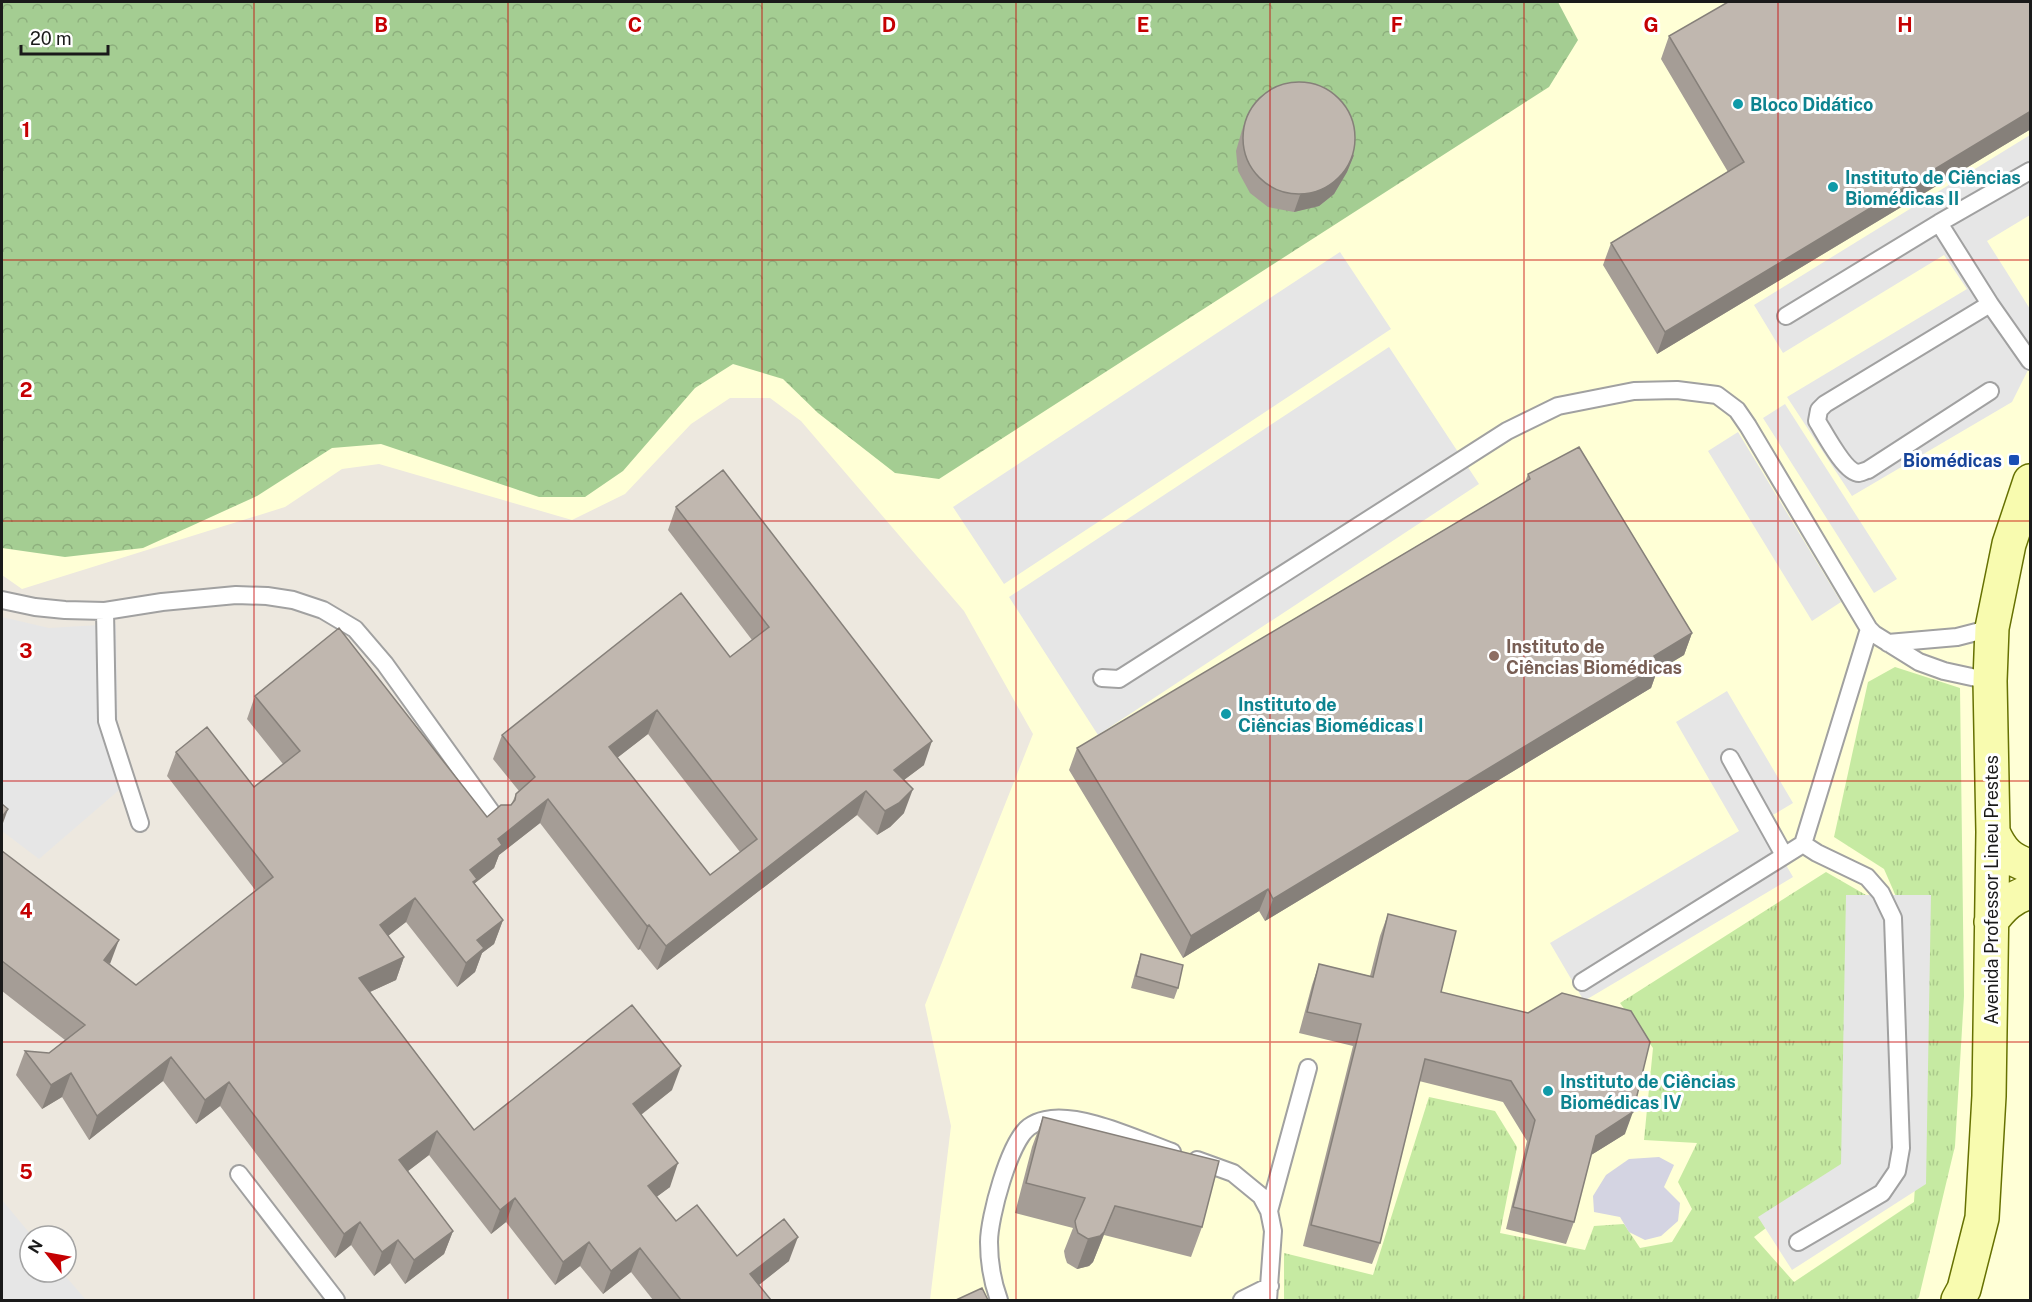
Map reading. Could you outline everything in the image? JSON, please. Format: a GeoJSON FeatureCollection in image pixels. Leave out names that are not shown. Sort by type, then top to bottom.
{"type":"FeatureCollection","features":[{"type":"Feature","properties":{"kind":"main road","name":"Avenida Professor Lineu Prestes"},"geometry":{"type":"LineString","coordinates":[[1958,1300],[1964,1289],[1982,1218],[1989,1096],[1993,832],[1990,681],[1992,628],[2009,544],[2031,481]]}},
{"type":"Feature","properties":{"kind":"main road"},"geometry":{"type":"LineString","coordinates":[[1993,832],[1999,846],[2016,862],[2031,866]]}},
{"type":"Feature","properties":{"kind":"main road"},"geometry":{"type":"LineString","coordinates":[[1991,922],[2000,909],[2016,896],[2031,892]]}},
{"type":"Feature","properties":{"kind":"lane"},"geometry":{"type":"LineString","coordinates":[[1786,316],[1939,223],[2031,171]]}},
{"type":"Feature","properties":{"kind":"lane"},"geometry":{"type":"LineString","coordinates":[[1939,223],[1990,304],[2031,361]]}},
{"type":"Feature","properties":{"kind":"lane"},"geometry":{"type":"LineString","coordinates":[[1990,304],[1825,404],[1819,410],[1817,422],[1844,463],[1859,473],[1868,470],[1990,391]]}},
{"type":"Feature","properties":{"kind":"lane"},"geometry":{"type":"LineString","coordinates":[[1102,678],[1119,679],[1507,431],[1558,406],[1634,392],[1677,390],[1717,395],[1737,410],[1869,629],[1919,662],[1970,678],[1990,681]]}},
{"type":"Feature","properties":{"kind":"lane"},"geometry":{"type":"LineString","coordinates":[[2,600],[35,607],[105,611],[162,602],[236,595],[292,600],[323,610],[355,629],[385,664],[497,820]]}},
{"type":"Feature","properties":{"kind":"lane"},"geometry":{"type":"LineString","coordinates":[[105,611],[106,721],[140,823]]}},
{"type":"Feature","properties":{"kind":"lane"},"geometry":{"type":"LineString","coordinates":[[1888,643],[1947,639],[1992,628]]}},
{"type":"Feature","properties":{"kind":"lane"},"geometry":{"type":"LineString","coordinates":[[1582,982],[1803,844],[1869,629]]}},
{"type":"Feature","properties":{"kind":"lane"},"geometry":{"type":"LineString","coordinates":[[1730,758],[1784,855]]}},
{"type":"Feature","properties":{"kind":"lane"},"geometry":{"type":"LineString","coordinates":[[1798,1242],[1882,1193],[1897,1171],[1901,1148],[1893,918],[1881,893],[1867,877],[1803,844]]}},
{"type":"Feature","properties":{"kind":"lane"},"geometry":{"type":"LineString","coordinates":[[1269,1211],[1308,1068]]}},
{"type":"Feature","properties":{"kind":"lane"},"geometry":{"type":"LineString","coordinates":[[999,1300],[990,1274],[989,1240],[1000,1185],[1018,1140],[1028,1128],[1044,1120],[1061,1118],[1080,1120],[1233,1173],[1261,1196],[1269,1211],[1273,1231],[1269,1293],[1242,1300]]}},
{"type":"Feature","properties":{"kind":"lane"},"geometry":{"type":"LineString","coordinates":[[239,1174],[336,1300]]}},
{"type":"Feature","properties":{"kind":"shaded area","name":"Instituto de Ciências Biomédicas"},"geometry":{"type":"Polygon","coordinates":[[[2,2],[2030,2],[2030,1300],[930,1300],[951,1126],[925,1005],[1033,734],[964,611],[801,421],[770,398],[730,398],[691,424],[625,494],[572,520],[379,464],[342,469],[285,507],[22,589],[2,575],[2,2]]]}},
{"type":"Feature","properties":{"kind":"shaded area"},"geometry":{"type":"Polygon","coordinates":[[[2030,135],[2030,215],[1987,241],[2030,309],[2030,366],[2012,402],[1852,496],[1787,397],[1967,289],[1944,255],[1783,353],[1754,305],[2030,135]]]}},
{"type":"Feature","properties":{"kind":"shaded area"},"geometry":{"type":"Polygon","coordinates":[[[1340,252],[1391,329],[1004,584],[953,507],[1340,252]]]}},
{"type":"Feature","properties":{"kind":"shaded area"},"geometry":{"type":"Polygon","coordinates":[[[1389,347],[1479,484],[1098,735],[1009,597],[1389,347]]]}},
{"type":"Feature","properties":{"kind":"shaded area"},"geometry":{"type":"Polygon","coordinates":[[[1785,404],[1897,579],[1874,593],[1763,418],[1785,404]]]}},
{"type":"Feature","properties":{"kind":"shaded area"},"geometry":{"type":"Polygon","coordinates":[[[1738,432],[1841,602],[1812,621],[1708,451],[1738,432]]]}},
{"type":"Feature","properties":{"kind":"shaded area"},"geometry":{"type":"Polygon","coordinates":[[[2,617],[49,628],[116,624],[119,790],[39,859],[2,831],[2,617]]]}},
{"type":"Feature","properties":{"kind":"shaded area"},"geometry":{"type":"Polygon","coordinates":[[[1727,691],[1793,803],[1761,822],[1793,877],[1584,1001],[1550,943],[1739,831],[1676,722],[1727,691]]]}},
{"type":"Feature","properties":{"kind":"shaded area"},"geometry":{"type":"Polygon","coordinates":[[[1846,895],[1931,895],[1926,1184],[1792,1270],[1758,1217],[1841,1164],[1846,895]]]}},
{"type":"Feature","properties":{"kind":"shaded area"},"geometry":{"type":"Polygon","coordinates":[[[1659,1157],[1674,1165],[1664,1187],[1680,1203],[1678,1221],[1661,1236],[1645,1240],[1629,1232],[1620,1217],[1594,1212],[1593,1196],[1606,1175],[1629,1159],[1659,1157]]]}},
{"type":"Feature","properties":{"kind":"shaded area"},"geometry":{"type":"Polygon","coordinates":[[[2,1200],[22,1224],[18,1224],[18,1284],[72,1284],[86,1300],[2,1300],[2,1200]]]}},
{"type":"Feature","properties":{"kind":"green space"},"geometry":{"type":"Polygon","coordinates":[[[2,2],[1558,2],[1578,40],[1549,87],[939,479],[895,473],[818,413],[783,379],[733,364],[695,388],[623,471],[585,497],[539,497],[381,444],[332,448],[257,496],[143,548],[65,557],[2,548],[2,2]]]}},
{"type":"Feature","properties":{"kind":"green space"},"geometry":{"type":"Polygon","coordinates":[[[1895,667],[1960,688],[1964,996],[1955,1146],[1919,1297],[1916,1300],[1284,1300],[1284,1253],[1373,1275],[1429,1097],[1495,1111],[1517,1147],[1500,1233],[1585,1250],[1594,1226],[1624,1224],[1640,1248],[1672,1242],[1692,1209],[1678,1182],[1697,1143],[1644,1140],[1653,1048],[1620,1003],[1826,872],[1866,895],[1863,1155],[1754,1237],[1794,1282],[1914,1202],[1929,972],[1884,869],[1834,837],[1868,682],[1895,667]]]}},
{"type":"Feature","properties":{"kind":"building"},"geometry":{"type":"Polygon","coordinates":[[[1728,2],[2031,2],[2031,111],[1665,332],[1611,243],[1744,162],[1669,36],[1728,2]]]}},
{"type":"Feature","properties":{"kind":"building"},"geometry":{"type":"Polygon","coordinates":[[[1299,82],[1321,86],[1339,98],[1351,116],[1355,138],[1351,160],[1339,178],[1321,190],[1299,194],[1277,190],[1259,178],[1247,160],[1243,138],[1247,116],[1259,98],[1277,86],[1299,82]]]}},
{"type":"Feature","properties":{"kind":"building"},"geometry":{"type":"Polygon","coordinates":[[[1579,447],[1692,633],[1654,656],[1659,665],[1273,899],[1268,889],[1191,936],[1077,748],[1530,479],[1528,474],[1579,447]]]}},
{"type":"Feature","properties":{"kind":"building"},"geometry":{"type":"Polygon","coordinates":[[[723,470],[932,741],[894,770],[913,789],[899,803],[885,811],[866,791],[666,946],[649,925],[647,926],[548,799],[498,839],[502,845],[470,870],[477,879],[473,882],[503,920],[477,940],[484,948],[466,963],[415,898],[380,925],[404,957],[359,978],[474,1130],[632,1005],[681,1066],[633,1104],[678,1163],[648,1186],[676,1221],[697,1205],[737,1256],[784,1219],[798,1237],[750,1274],[771,1300],[681,1300],[640,1248],[611,1271],[589,1242],[563,1262],[515,1198],[500,1210],[437,1131],[399,1160],[453,1231],[414,1260],[398,1240],[382,1252],[360,1222],[344,1234],[229,1082],[205,1100],[171,1057],[97,1116],[71,1073],[51,1085],[25,1051],[49,1053],[85,1025],[2,961],[2,851],[119,940],[104,960],[136,985],[273,877],[176,752],[207,727],[254,787],[300,751],[255,696],[339,628],[487,817],[501,805],[511,805],[516,794],[535,777],[502,735],[681,593],[730,657],[769,627],[676,507],[723,470]],[[657,710],[609,747],[710,875],[757,839],[657,710]]]}},
{"type":"Feature","properties":{"kind":"building"},"geometry":{"type":"Polygon","coordinates":[[[2,804],[8,809],[2,817],[2,804]]]}},
{"type":"Feature","properties":{"kind":"building","name":"Instituto de Ciências Biomédicas IV"},"geometry":{"type":"Polygon","coordinates":[[[1388,914],[1456,931],[1441,992],[1528,1013],[1562,993],[1631,1011],[1650,1042],[1633,1112],[1596,1136],[1574,1222],[1513,1207],[1535,1120],[1511,1081],[1425,1059],[1380,1243],[1311,1225],[1361,1024],[1307,1012],[1319,964],[1373,977],[1388,914]]]}},
{"type":"Feature","properties":{"kind":"building"},"geometry":{"type":"Polygon","coordinates":[[[1141,954],[1183,965],[1178,988],[1136,976],[1141,954]]]}},
{"type":"Feature","properties":{"kind":"building"},"geometry":{"type":"Polygon","coordinates":[[[1043,1117],[1219,1161],[1202,1227],[1115,1206],[1100,1236],[1088,1239],[1078,1233],[1075,1221],[1085,1198],[1026,1183],[1043,1117]]]}},
{"type":"Feature","properties":{"kind":"building"},"geometry":{"type":"Polygon","coordinates":[[[982,1288],[988,1300],[956,1300],[982,1288]]]}},
{"type":"Feature","properties":{"kind":"place","name":"Bloco Didático"},"geometry":{"type":"Point","coordinates":[1738,104]}},
{"type":"Feature","properties":{"kind":"place","name":"Instituto de Ciências Biomédicas II"},"geometry":{"type":"Point","coordinates":[1833,187]}},
{"type":"Feature","properties":{"kind":"place","name":"Biomédicas"},"geometry":{"type":"Point","coordinates":[2014,460]}},
{"type":"Feature","properties":{"kind":"place","name":"Instituto de Ciências Biomédicas"},"geometry":{"type":"Point","coordinates":[1494,656]}},
{"type":"Feature","properties":{"kind":"place","name":"Instituto de Ciências Biomédicas I"},"geometry":{"type":"Point","coordinates":[1226,714]}},
{"type":"Feature","properties":{"kind":"place","name":"Instituto de Ciências Biomédicas IV"},"geometry":{"type":"Point","coordinates":[1548,1091]}}]}
